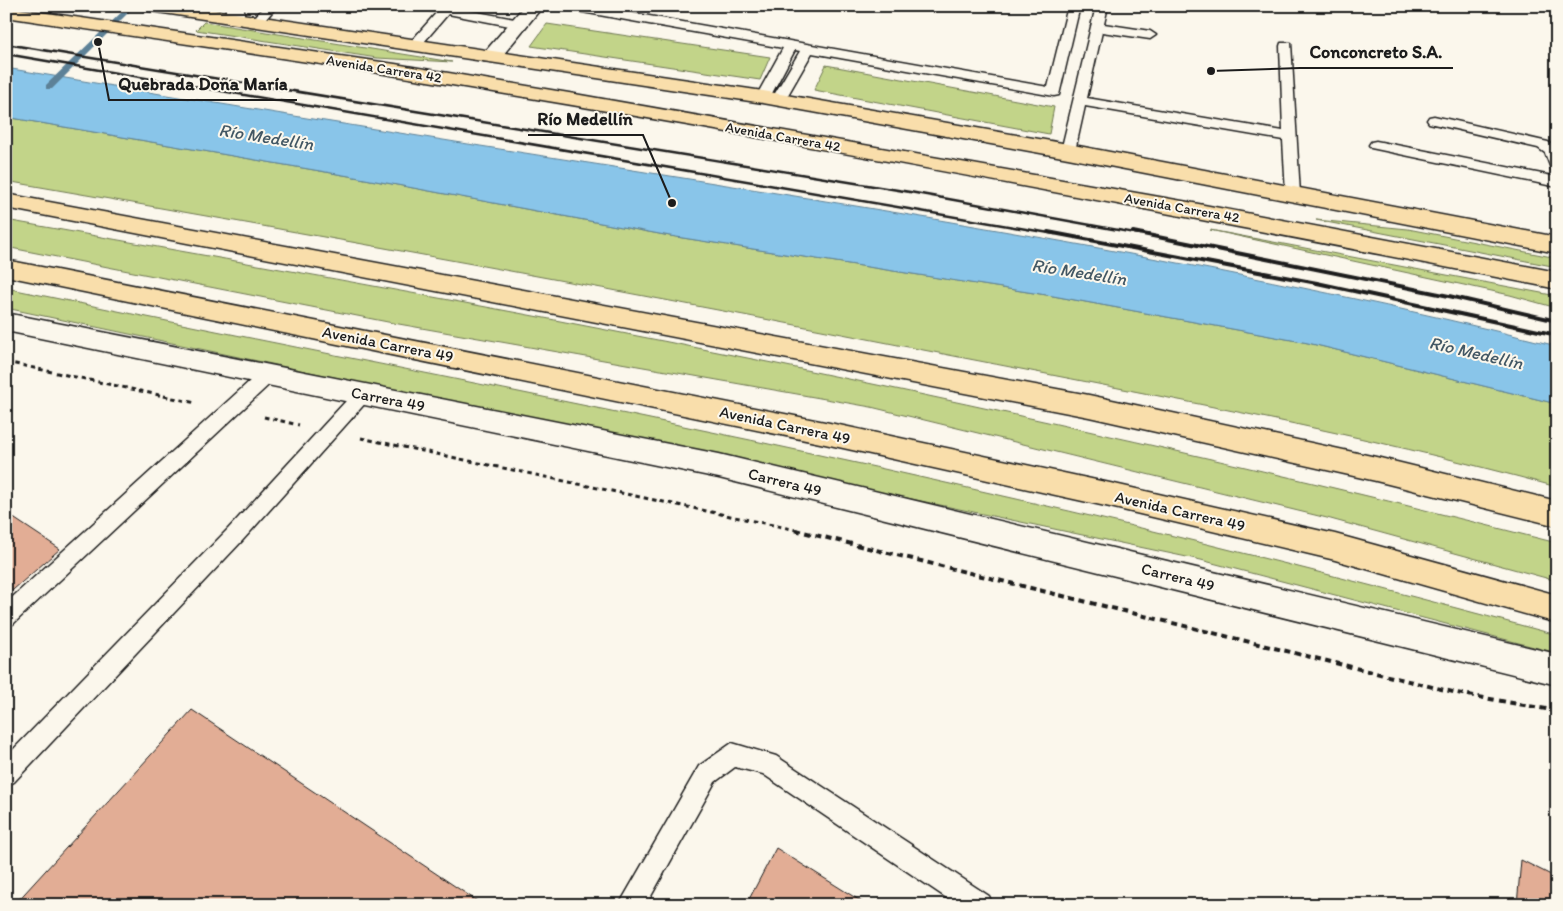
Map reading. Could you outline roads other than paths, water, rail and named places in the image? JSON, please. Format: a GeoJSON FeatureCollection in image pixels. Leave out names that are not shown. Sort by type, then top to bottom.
{"type":"FeatureCollection","features":[{"type":"Feature","properties":{"kind":"highway","name":"Avenida Carrera 42"},"geometry":{"type":"LineString","coordinates":[[150,6],[207,14],[235,12],[257,22],[771,98],[1068,151],[1557,245]]}},
{"type":"Feature","properties":{"kind":"highway","name":"Avenida Carrera 42"},"geometry":{"type":"LineString","coordinates":[[6,12],[395,70],[569,99],[1188,209],[1557,281]]}},
{"type":"Feature","properties":{"kind":"highway"},"geometry":{"type":"LineString","coordinates":[[569,99],[793,123],[1150,183],[1293,194]]}},
{"type":"Feature","properties":{"kind":"highway"},"geometry":{"type":"LineString","coordinates":[[6,201],[1089,406],[1376,469],[1557,514]]}},
{"type":"Feature","properties":{"kind":"highway","name":"Avenida Carrera 49"},"geometry":{"type":"LineString","coordinates":[[6,268],[806,429],[1101,492],[1335,547],[1557,609]]}},
{"type":"Feature","properties":{"kind":"street"},"geometry":{"type":"LineString","coordinates":[[492,57],[534,6]]}},
{"type":"Feature","properties":{"kind":"street","name":"Carrera 49"},"geometry":{"type":"LineString","coordinates":[[6,322],[719,466],[1557,670]]}},
{"type":"Feature","properties":{"kind":"lane"},"geometry":{"type":"LineString","coordinates":[[257,22],[271,6]]}},
{"type":"Feature","properties":{"kind":"lane"},"geometry":{"type":"LineString","coordinates":[[424,6],[520,24]]}},
{"type":"Feature","properties":{"kind":"lane"},"geometry":{"type":"LineString","coordinates":[[571,6],[1054,92],[1074,6]]}},
{"type":"Feature","properties":{"kind":"lane"},"geometry":{"type":"LineString","coordinates":[[1068,151],[1102,6]]}},
{"type":"Feature","properties":{"kind":"lane"},"geometry":{"type":"LineString","coordinates":[[413,46],[445,10]]}},
{"type":"Feature","properties":{"kind":"lane"},"geometry":{"type":"LineString","coordinates":[[1097,27],[1150,35]]}},
{"type":"Feature","properties":{"kind":"lane"},"geometry":{"type":"LineString","coordinates":[[771,98],[791,45]]}},
{"type":"Feature","properties":{"kind":"lane"},"geometry":{"type":"LineString","coordinates":[[1286,46],[1293,194]]}},
{"type":"Feature","properties":{"kind":"lane"},"geometry":{"type":"LineString","coordinates":[[771,98],[808,48]]}},
{"type":"Feature","properties":{"kind":"lane"},"geometry":{"type":"LineString","coordinates":[[1080,101],[1290,137]]}},
{"type":"Feature","properties":{"kind":"lane"},"geometry":{"type":"LineString","coordinates":[[1434,120],[1544,145],[1551,151],[1557,168]]}},
{"type":"Feature","properties":{"kind":"lane"},"geometry":{"type":"LineString","coordinates":[[1376,146],[1557,182]]}},
{"type":"Feature","properties":{"kind":"lane"},"geometry":{"type":"LineString","coordinates":[[6,617],[268,375]]}},
{"type":"Feature","properties":{"kind":"lane"},"geometry":{"type":"LineString","coordinates":[[6,774],[235,534],[363,394]]}},
{"type":"Feature","properties":{"kind":"lane"},"geometry":{"type":"LineString","coordinates":[[632,905],[707,774],[732,755],[768,764],[980,905]]}},
{"type":"Feature","properties":{"kind":"water"},"geometry":{"type":"Polygon","coordinates":[[[6,68],[985,228],[1100,248],[1329,293],[1557,346],[1557,404],[1308,343],[1053,296],[670,236],[349,176],[6,117],[6,68]]]}},
{"type":"Feature","properties":{"kind":"waterway"},"geometry":{"type":"LineString","coordinates":[[49,87],[132,6]]}},
{"type":"Feature","properties":{"kind":"railway"},"geometry":{"type":"LineString","coordinates":[[6,44],[910,192],[1140,234]]}},
{"type":"Feature","properties":{"kind":"railway"},"geometry":{"type":"LineString","coordinates":[[6,54],[1055,234]]}},
{"type":"Feature","properties":{"kind":"railway"},"geometry":{"type":"LineString","coordinates":[[1048,232],[1317,283],[1557,335]]}},
{"type":"Feature","properties":{"kind":"railway"},"geometry":{"type":"LineString","coordinates":[[1133,232],[1449,296],[1557,321]]}},
{"type":"Feature","properties":{"kind":"place","name":"Quebrada Doña María"},"geometry":{"type":"Point","coordinates":[98,42]}},
{"type":"Feature","properties":{"kind":"place","name":"Conconcreto S.A."},"geometry":{"type":"Point","coordinates":[1211,71]}},
{"type":"Feature","properties":{"kind":"place","name":"Río Medellín"},"geometry":{"type":"Point","coordinates":[672,203]}}]}
